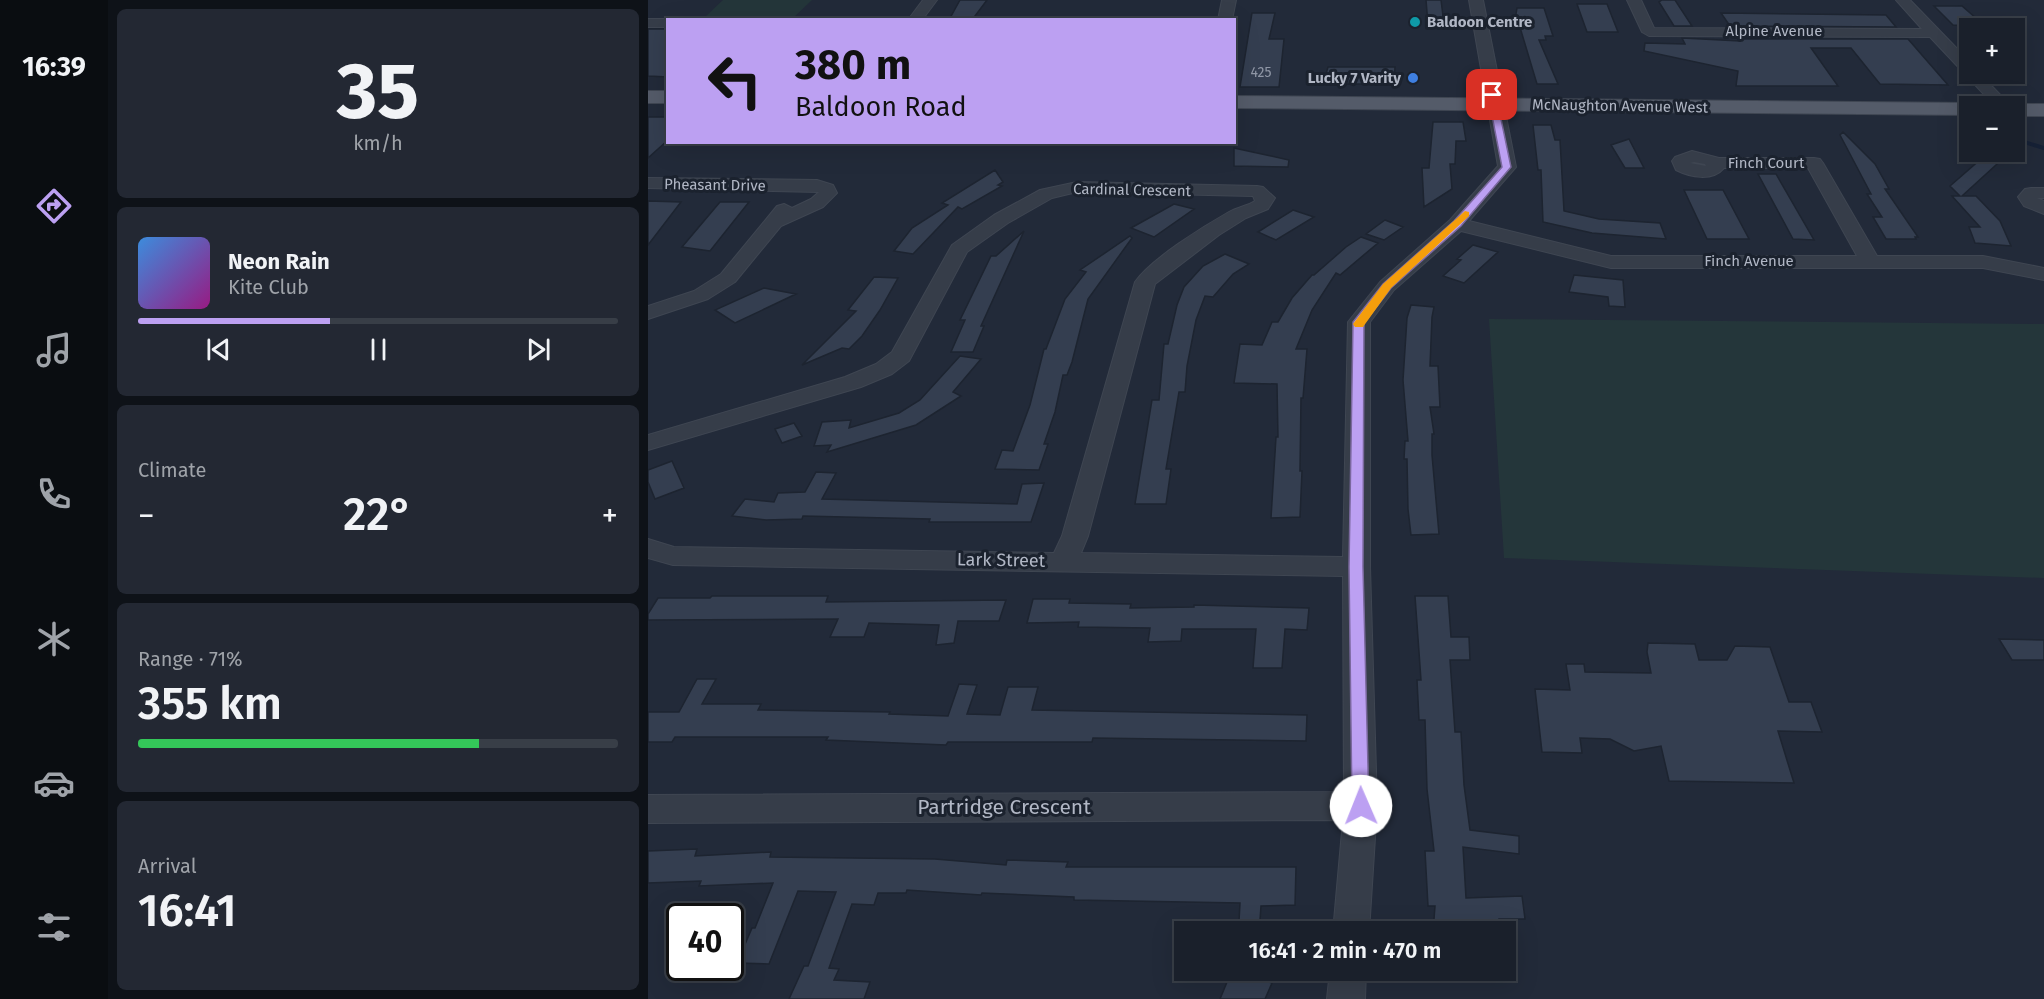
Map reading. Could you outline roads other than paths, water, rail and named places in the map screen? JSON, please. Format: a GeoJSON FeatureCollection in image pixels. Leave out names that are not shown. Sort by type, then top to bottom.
{"type":"FeatureCollection","features":[{"type":"Feature","properties":{"kind":"main road"},"geometry":{"type":"LineString","coordinates":[[648,97],[666,97]]}},
{"type":"Feature","properties":{"kind":"main road","name":"McNaughton Avenue West"},"geometry":{"type":"LineString","coordinates":[[1236,102],[1959,109]]}},
{"type":"Feature","properties":{"kind":"main road"},"geometry":{"type":"LineString","coordinates":[[2025,110],[2044,110]]}},
{"type":"Feature","properties":{"kind":"street"},"geometry":{"type":"LineString","coordinates":[[916,18],[930,0]]}},
{"type":"Feature","properties":{"kind":"street"},"geometry":{"type":"LineString","coordinates":[[1225,18],[1229,0]]}},
{"type":"Feature","properties":{"kind":"street"},"geometry":{"type":"LineString","coordinates":[[1352,921],[1361,806],[1356,567],[1359,322],[1387,286],[1457,224],[1507,167],[1476,0]]}},
{"type":"Feature","properties":{"kind":"street","name":"Alpine Avenue"},"geometry":{"type":"LineString","coordinates":[[1634,0],[1649,32],[1933,33]]}},
{"type":"Feature","properties":{"kind":"street"},"geometry":{"type":"LineString","coordinates":[[1903,0],[1959,60]]}},
{"type":"Feature","properties":{"kind":"street"},"geometry":{"type":"LineString","coordinates":[[1982,84],[1994,96]]}},
{"type":"Feature","properties":{"kind":"street","name":"Finch Court"},"geometry":{"type":"LineString","coordinates":[[1715,163],[1814,163],[1869,260]]}},
{"type":"Feature","properties":{"kind":"street","name":"Pheasant Drive"},"geometry":{"type":"LineString","coordinates":[[648,183],[817,185],[824,187],[828,193],[817,203],[775,222]]}},
{"type":"Feature","properties":{"kind":"street","name":"Pheasant Drive"},"geometry":{"type":"LineString","coordinates":[[648,313],[701,295],[722,282],[775,222],[787,201],[785,190],[781,186]]}},
{"type":"Feature","properties":{"kind":"street","name":"Cardinal Crescent"},"geometry":{"type":"LineString","coordinates":[[648,443],[821,391],[877,390],[893,381],[901,356],[959,249],[1001,219],[1046,194],[1077,188],[1227,191],[1249,189],[1266,198],[1266,201],[1262,205],[1238,214],[1175,255],[1145,282],[1075,536],[1064,561]]}},
{"type":"Feature","properties":{"kind":"street"},"geometry":{"type":"LineString","coordinates":[[1227,191],[1240,200],[1242,206],[1238,214]]}},
{"type":"Feature","properties":{"kind":"street"},"geometry":{"type":"LineString","coordinates":[[2044,193],[2031,193],[2027,197],[2030,202],[2044,208]]}},
{"type":"Feature","properties":{"kind":"street","name":"Finch Avenue"},"geometry":{"type":"LineString","coordinates":[[1457,224],[1567,253],[1611,262],[1869,260],[1983,262],[2043,272]]}},
{"type":"Feature","properties":{"kind":"street","name":"Lark Street"},"geometry":{"type":"LineString","coordinates":[[648,548],[673,556],[1356,567]]}},
{"type":"Feature","properties":{"kind":"street","name":"Partridge Crescent"},"geometry":{"type":"LineString","coordinates":[[648,809],[1361,806]]}},
{"type":"Feature","properties":{"kind":"street"},"geometry":{"type":"LineString","coordinates":[[1346,999],[1347,981]]}},
{"type":"Feature","properties":{"kind":"waterway"},"geometry":{"type":"LineString","coordinates":[[2025,142],[2044,148]]}},
{"type":"Feature","properties":{"kind":"place","name":"Baldoon Centre"},"geometry":{"type":"Point","coordinates":[1415,22]}},
{"type":"Feature","properties":{"kind":"place","name":"Lucky 7 Varity"},"geometry":{"type":"Point","coordinates":[1413,78]}}]}
